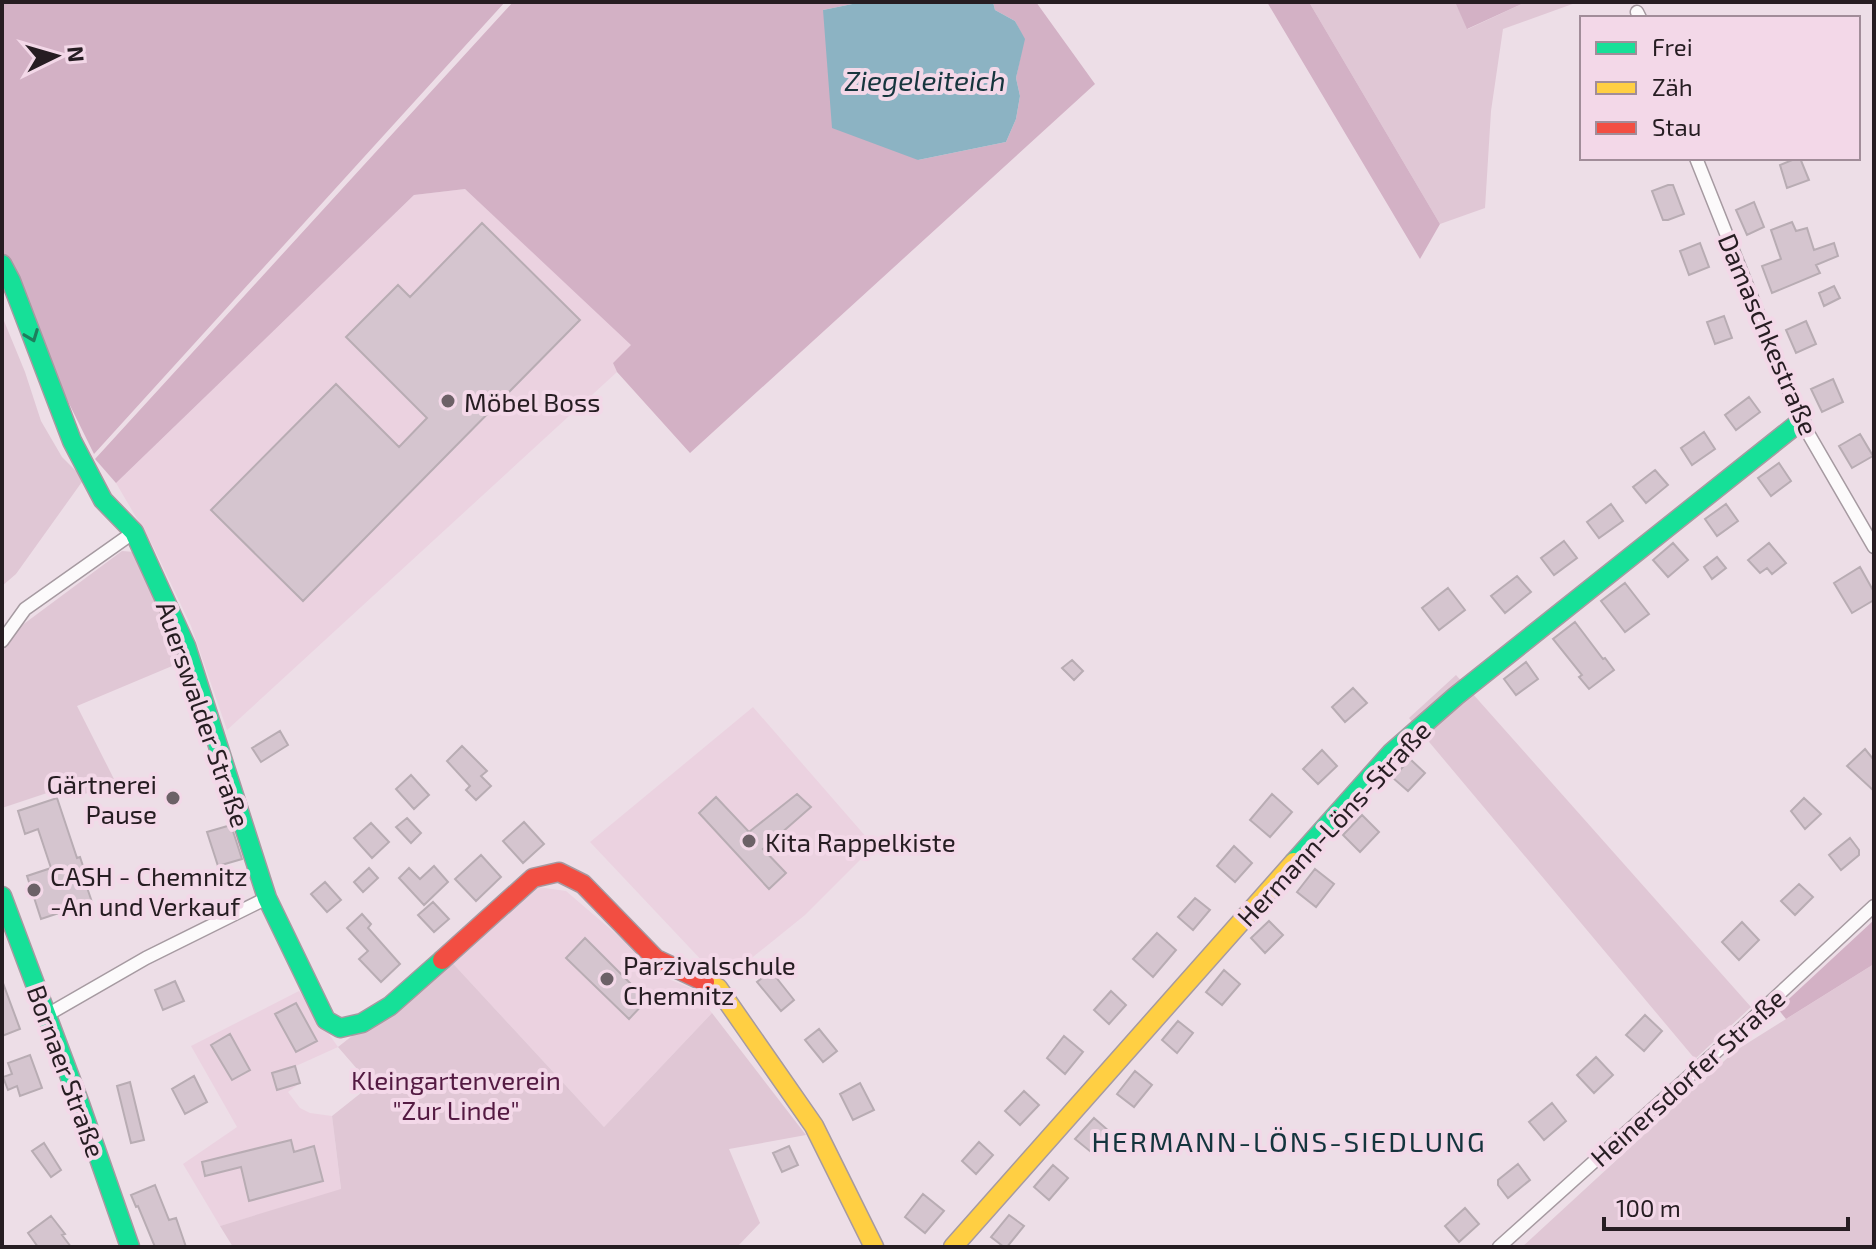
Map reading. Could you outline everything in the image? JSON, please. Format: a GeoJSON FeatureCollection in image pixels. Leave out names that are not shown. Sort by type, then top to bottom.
{"type":"FeatureCollection","features":[{"type":"Feature","properties":{"kind":"street","name":"Damaschkestraße"},"geometry":{"type":"LineString","coordinates":[[1697,160],[1801,421],[1874,547]]}},
{"type":"Feature","properties":{"kind":"street","name":"Auerswalder Straße"},"geometry":{"type":"LineString","coordinates":[[2,264],[72,441],[103,500],[134,532],[186,646],[267,898],[326,1020],[340,1028],[362,1023],[390,1006],[533,878],[559,872],[583,884],[656,959],[718,988],[814,1126],[874,1247]]}},
{"type":"Feature","properties":{"kind":"street","name":"Hermann-Löns-Straße"},"geometry":{"type":"LineString","coordinates":[[953,1247],[1391,753],[1456,696],[1801,421]]}},
{"type":"Feature","properties":{"kind":"street"},"geometry":{"type":"LineString","coordinates":[[2,641],[25,609],[134,532]]}},
{"type":"Feature","properties":{"kind":"street","name":"Bornaer Straße"},"geometry":{"type":"LineString","coordinates":[[2,896],[130,1247]]}},
{"type":"Feature","properties":{"kind":"street"},"geometry":{"type":"LineString","coordinates":[[47,1015],[146,958],[267,898]]}},
{"type":"Feature","properties":{"kind":"street","name":"Heinersdorfer Straße"},"geometry":{"type":"LineString","coordinates":[[1499,1247],[1874,906]]}},
{"type":"Feature","properties":{"kind":"shaded area"},"geometry":{"type":"Polygon","coordinates":[[[2,2],[505,2],[94,454],[2,268],[2,2]]]}},
{"type":"Feature","properties":{"kind":"shaded area"},"geometry":{"type":"Polygon","coordinates":[[[513,2],[862,2],[823,10],[918,160],[1006,142],[1016,119],[1020,96],[1016,78],[1024,39],[1015,21],[995,10],[993,2],[1036,2],[1095,84],[690,453],[617,372],[613,363],[631,345],[465,189],[414,195],[116,483],[95,459],[513,2]]]}},
{"type":"Feature","properties":{"kind":"shaded area"},"geometry":{"type":"Polygon","coordinates":[[[1267,2],[1309,2],[1440,224],[1420,259],[1267,2]]]}},
{"type":"Feature","properties":{"kind":"shaded area"},"geometry":{"type":"Polygon","coordinates":[[[1455,2],[1526,2],[1467,29],[1455,2]]]}},
{"type":"Feature","properties":{"kind":"shaded area"},"geometry":{"type":"Polygon","coordinates":[[[465,189],[632,345],[613,363],[617,372],[227,730],[191,626],[153,546],[116,483],[414,195],[465,189]]]}},
{"type":"Feature","properties":{"kind":"shaded area"},"geometry":{"type":"Polygon","coordinates":[[[753,707],[874,846],[805,915],[722,982],[590,842],[753,707]]]}},
{"type":"Feature","properties":{"kind":"shaded area"},"geometry":{"type":"Polygon","coordinates":[[[538,887],[566,891],[661,976],[691,988],[712,1013],[604,1127],[446,956],[538,887]]]}},
{"type":"Feature","properties":{"kind":"shaded area"},"geometry":{"type":"Polygon","coordinates":[[[1874,920],[1874,964],[1786,1019],[1778,1009],[1874,920]]]}},
{"type":"Feature","properties":{"kind":"shaded area"},"geometry":{"type":"Polygon","coordinates":[[[299,991],[338,1047],[296,1066],[300,1083],[288,1092],[300,1108],[310,1113],[332,1116],[341,1190],[220,1226],[183,1164],[237,1127],[191,1046],[299,991]]]}},
{"type":"Feature","properties":{"kind":"green space"},"geometry":{"type":"Polygon","coordinates":[[[1309,2],[1455,2],[1468,29],[1526,2],[1578,2],[1503,29],[1491,111],[1485,208],[1440,224],[1309,2]]]}},
{"type":"Feature","properties":{"kind":"green space"},"geometry":{"type":"Polygon","coordinates":[[[2,316],[41,421],[62,457],[84,479],[16,574],[2,586],[2,316]]]}},
{"type":"Feature","properties":{"kind":"green space"},"geometry":{"type":"Polygon","coordinates":[[[122,551],[135,552],[184,661],[77,706],[117,785],[77,796],[71,785],[2,808],[2,654],[11,636],[21,626],[122,551]]]}},
{"type":"Feature","properties":{"kind":"green space"},"geometry":{"type":"Polygon","coordinates":[[[1456,675],[1751,1007],[1695,1059],[1409,718],[1456,675]]]}},
{"type":"Feature","properties":{"kind":"green space","name":"Kleingartenverein \"Zur Linde\""},"geometry":{"type":"Polygon","coordinates":[[[446,956],[604,1127],[712,1013],[806,1135],[729,1149],[760,1223],[737,1247],[233,1247],[220,1226],[341,1189],[332,1116],[371,1085],[338,1047],[446,956]]]}},
{"type":"Feature","properties":{"kind":"green space"},"geometry":{"type":"Polygon","coordinates":[[[1874,964],[1874,1247],[1522,1247],[1735,1051],[1874,964]]]}},
{"type":"Feature","properties":{"kind":"water","name":"Ziegeleiteich"},"geometry":{"type":"Polygon","coordinates":[[[862,2],[993,2],[995,10],[1015,21],[1025,39],[1016,78],[1020,96],[1016,119],[1006,142],[918,160],[832,128],[823,10],[862,2]]]}},
{"type":"Feature","properties":{"kind":"building"},"geometry":{"type":"Polygon","coordinates":[[[1801,160],[1809,180],[1787,188],[1780,165],[1801,160]]]}},
{"type":"Feature","properties":{"kind":"building"},"geometry":{"type":"Polygon","coordinates":[[[1673,185],[1684,214],[1663,220],[1652,191],[1673,185]]]}},
{"type":"Feature","properties":{"kind":"building"},"geometry":{"type":"Polygon","coordinates":[[[1754,202],[1764,227],[1747,235],[1736,210],[1754,202]]]}},
{"type":"Feature","properties":{"kind":"building"},"geometry":{"type":"Polygon","coordinates":[[[1792,222],[1796,231],[1807,228],[1814,250],[1834,243],[1838,256],[1816,265],[1820,273],[1772,293],[1762,266],[1781,259],[1771,230],[1792,222]]]}},
{"type":"Feature","properties":{"kind":"building","name":"Möbel Boss"},"geometry":{"type":"Polygon","coordinates":[[[482,223],[580,320],[303,601],[211,510],[336,384],[399,447],[427,418],[346,337],[398,285],[410,297],[482,223]]]}},
{"type":"Feature","properties":{"kind":"building"},"geometry":{"type":"Polygon","coordinates":[[[1700,243],[1709,267],[1689,275],[1680,251],[1700,243]]]}},
{"type":"Feature","properties":{"kind":"building"},"geometry":{"type":"Polygon","coordinates":[[[1834,286],[1840,298],[1824,306],[1819,293],[1834,286]]]}},
{"type":"Feature","properties":{"kind":"building"},"geometry":{"type":"Polygon","coordinates":[[[1724,316],[1732,338],[1715,344],[1707,322],[1724,316]]]}},
{"type":"Feature","properties":{"kind":"building"},"geometry":{"type":"Polygon","coordinates":[[[1806,321],[1816,344],[1796,353],[1786,330],[1806,321]]]}},
{"type":"Feature","properties":{"kind":"building"},"geometry":{"type":"Polygon","coordinates":[[[1833,379],[1843,402],[1822,412],[1811,389],[1833,379]]]}},
{"type":"Feature","properties":{"kind":"building"},"geometry":{"type":"Polygon","coordinates":[[[1749,397],[1760,412],[1736,430],[1725,415],[1749,397]]]}},
{"type":"Feature","properties":{"kind":"building"},"geometry":{"type":"Polygon","coordinates":[[[1704,432],[1715,449],[1692,465],[1681,448],[1704,432]]]}},
{"type":"Feature","properties":{"kind":"building"},"geometry":{"type":"Polygon","coordinates":[[[1860,434],[1873,456],[1852,468],[1839,446],[1860,434]]]}},
{"type":"Feature","properties":{"kind":"building"},"geometry":{"type":"Polygon","coordinates":[[[1779,463],[1791,481],[1771,496],[1758,478],[1779,463]]]}},
{"type":"Feature","properties":{"kind":"building"},"geometry":{"type":"Polygon","coordinates":[[[1655,470],[1668,485],[1646,503],[1633,487],[1655,470]]]}},
{"type":"Feature","properties":{"kind":"building"},"geometry":{"type":"Polygon","coordinates":[[[1611,504],[1623,521],[1599,538],[1587,522],[1611,504]]]}},
{"type":"Feature","properties":{"kind":"building"},"geometry":{"type":"Polygon","coordinates":[[[1726,504],[1738,521],[1717,536],[1705,519],[1726,504]]]}},
{"type":"Feature","properties":{"kind":"building"},"geometry":{"type":"Polygon","coordinates":[[[1564,541],[1577,558],[1554,575],[1541,558],[1564,541]]]}},
{"type":"Feature","properties":{"kind":"building"},"geometry":{"type":"Polygon","coordinates":[[[1673,543],[1688,560],[1668,577],[1653,560],[1673,543]]]}},
{"type":"Feature","properties":{"kind":"building"},"geometry":{"type":"Polygon","coordinates":[[[1769,543],[1786,563],[1772,574],[1767,568],[1760,573],[1748,560],[1769,543]]]}},
{"type":"Feature","properties":{"kind":"building"},"geometry":{"type":"Polygon","coordinates":[[[1717,557],[1726,568],[1712,579],[1704,567],[1717,557]]]}},
{"type":"Feature","properties":{"kind":"building"},"geometry":{"type":"Polygon","coordinates":[[[1860,567],[1874,592],[1874,600],[1852,613],[1834,583],[1860,567]]]}},
{"type":"Feature","properties":{"kind":"building"},"geometry":{"type":"Polygon","coordinates":[[[1517,576],[1531,592],[1505,613],[1491,596],[1517,576]]]}},
{"type":"Feature","properties":{"kind":"building"},"geometry":{"type":"Polygon","coordinates":[[[1625,583],[1649,614],[1625,632],[1601,601],[1625,583]]]}},
{"type":"Feature","properties":{"kind":"building"},"geometry":{"type":"Polygon","coordinates":[[[1448,588],[1465,610],[1439,630],[1422,608],[1448,588]]]}},
{"type":"Feature","properties":{"kind":"building"},"geometry":{"type":"Polygon","coordinates":[[[1575,622],[1614,670],[1589,689],[1579,677],[1582,675],[1553,639],[1575,622]]]}},
{"type":"Feature","properties":{"kind":"building"},"geometry":{"type":"Polygon","coordinates":[[[1072,660],[1083,671],[1074,680],[1062,668],[1072,660]]]}},
{"type":"Feature","properties":{"kind":"building"},"geometry":{"type":"Polygon","coordinates":[[[1526,662],[1538,679],[1516,695],[1504,679],[1526,662]]]}},
{"type":"Feature","properties":{"kind":"building"},"geometry":{"type":"Polygon","coordinates":[[[1353,688],[1367,703],[1345,722],[1332,707],[1353,688]]]}},
{"type":"Feature","properties":{"kind":"building"},"geometry":{"type":"Polygon","coordinates":[[[280,731],[288,745],[261,762],[252,748],[280,731]]]}},
{"type":"Feature","properties":{"kind":"building"},"geometry":{"type":"Polygon","coordinates":[[[462,746],[487,771],[481,776],[491,786],[476,800],[466,790],[470,786],[447,761],[462,746]]]}},
{"type":"Feature","properties":{"kind":"building"},"geometry":{"type":"Polygon","coordinates":[[[1865,749],[1874,760],[1874,791],[1847,766],[1865,749]]]}},
{"type":"Feature","properties":{"kind":"building"},"geometry":{"type":"Polygon","coordinates":[[[1322,750],[1337,766],[1318,784],[1303,769],[1322,750]]]}},
{"type":"Feature","properties":{"kind":"building"},"geometry":{"type":"Polygon","coordinates":[[[1410,759],[1425,773],[1408,791],[1393,778],[1410,759]]]}},
{"type":"Feature","properties":{"kind":"building"},"geometry":{"type":"Polygon","coordinates":[[[411,775],[429,795],[414,809],[396,789],[411,775]]]}},
{"type":"Feature","properties":{"kind":"building","name":"Kita Rappelkiste"},"geometry":{"type":"Polygon","coordinates":[[[797,794],[811,807],[763,849],[786,873],[769,889],[699,813],[716,797],[749,832],[797,794]]]}},
{"type":"Feature","properties":{"kind":"building"},"geometry":{"type":"Polygon","coordinates":[[[1272,794],[1292,812],[1270,837],[1250,820],[1272,794]]]}},
{"type":"Feature","properties":{"kind":"building"},"geometry":{"type":"Polygon","coordinates":[[[57,798],[77,858],[80,857],[92,902],[41,919],[27,876],[51,868],[38,829],[25,834],[18,811],[57,798]]]}},
{"type":"Feature","properties":{"kind":"building"},"geometry":{"type":"Polygon","coordinates":[[[1804,798],[1821,814],[1805,829],[1791,811],[1804,798]]]}},
{"type":"Feature","properties":{"kind":"building"},"geometry":{"type":"Polygon","coordinates":[[[1362,815],[1379,832],[1360,852],[1343,835],[1362,815]]]}},
{"type":"Feature","properties":{"kind":"building"},"geometry":{"type":"Polygon","coordinates":[[[407,818],[421,833],[411,843],[396,827],[407,818]]]}},
{"type":"Feature","properties":{"kind":"building"},"geometry":{"type":"Polygon","coordinates":[[[524,822],[544,844],[523,863],[503,841],[524,822]]]}},
{"type":"Feature","properties":{"kind":"building"},"geometry":{"type":"Polygon","coordinates":[[[371,823],[389,842],[372,858],[354,838],[371,823]]]}},
{"type":"Feature","properties":{"kind":"building"},"geometry":{"type":"Polygon","coordinates":[[[231,825],[242,859],[218,866],[207,832],[231,825]]]}},
{"type":"Feature","properties":{"kind":"building"},"geometry":{"type":"Polygon","coordinates":[[[1850,838],[1859,855],[1841,870],[1829,855],[1850,838]]]}},
{"type":"Feature","properties":{"kind":"building"},"geometry":{"type":"Polygon","coordinates":[[[1234,846],[1252,863],[1235,882],[1217,866],[1234,846]]]}},
{"type":"Feature","properties":{"kind":"building"},"geometry":{"type":"Polygon","coordinates":[[[481,855],[501,877],[476,901],[455,879],[481,855]]]}},
{"type":"Feature","properties":{"kind":"building"},"geometry":{"type":"Polygon","coordinates":[[[434,866],[448,882],[424,905],[399,878],[409,868],[420,879],[434,866]]]}},
{"type":"Feature","properties":{"kind":"building"},"geometry":{"type":"Polygon","coordinates":[[[369,868],[378,878],[363,892],[354,882],[369,868]]]}},
{"type":"Feature","properties":{"kind":"building"},"geometry":{"type":"Polygon","coordinates":[[[1315,869],[1334,884],[1316,907],[1297,892],[1315,869]]]}},
{"type":"Feature","properties":{"kind":"building"},"geometry":{"type":"Polygon","coordinates":[[[325,882],[341,900],[327,912],[311,894],[325,882]]]}},
{"type":"Feature","properties":{"kind":"building"},"geometry":{"type":"Polygon","coordinates":[[[1799,884],[1813,897],[1795,915],[1781,901],[1799,884]]]}},
{"type":"Feature","properties":{"kind":"building"},"geometry":{"type":"Polygon","coordinates":[[[1195,898],[1210,910],[1193,930],[1178,917],[1195,898]]]}},
{"type":"Feature","properties":{"kind":"building"},"geometry":{"type":"Polygon","coordinates":[[[433,902],[449,919],[434,932],[418,915],[433,902]]]}},
{"type":"Feature","properties":{"kind":"building"},"geometry":{"type":"Polygon","coordinates":[[[362,914],[371,924],[368,928],[400,964],[381,982],[359,959],[368,951],[347,928],[362,914]]]}},
{"type":"Feature","properties":{"kind":"building"},"geometry":{"type":"Polygon","coordinates":[[[1269,921],[1283,935],[1265,953],[1251,938],[1269,921]]]}},
{"type":"Feature","properties":{"kind":"building"},"geometry":{"type":"Polygon","coordinates":[[[1742,922],[1759,940],[1739,960],[1722,942],[1742,922]]]}},
{"type":"Feature","properties":{"kind":"building"},"geometry":{"type":"Polygon","coordinates":[[[1157,933],[1176,950],[1153,977],[1133,959],[1157,933]]]}},
{"type":"Feature","properties":{"kind":"building","name":"Parzivalschule Chemnitz"},"geometry":{"type":"Polygon","coordinates":[[[585,938],[647,1000],[629,1019],[566,958],[585,938]]]}},
{"type":"Feature","properties":{"kind":"building"},"geometry":{"type":"Polygon","coordinates":[[[1224,970],[1240,984],[1222,1005],[1206,992],[1224,970]]]}},
{"type":"Feature","properties":{"kind":"building"},"geometry":{"type":"Polygon","coordinates":[[[771,971],[794,1000],[781,1011],[757,982],[771,971]]]}},
{"type":"Feature","properties":{"kind":"building"},"geometry":{"type":"Polygon","coordinates":[[[175,981],[184,1001],[163,1010],[155,990],[175,981]]]}},
{"type":"Feature","properties":{"kind":"building"},"geometry":{"type":"Polygon","coordinates":[[[2,984],[20,1029],[2,1036],[2,984]]]}},
{"type":"Feature","properties":{"kind":"building"},"geometry":{"type":"Polygon","coordinates":[[[1111,991],[1126,1005],[1109,1024],[1094,1010],[1111,991]]]}},
{"type":"Feature","properties":{"kind":"building"},"geometry":{"type":"Polygon","coordinates":[[[296,1003],[317,1041],[296,1052],[275,1014],[296,1003]]]}},
{"type":"Feature","properties":{"kind":"building"},"geometry":{"type":"Polygon","coordinates":[[[1645,1015],[1662,1031],[1644,1051],[1626,1035],[1645,1015]]]}},
{"type":"Feature","properties":{"kind":"building"},"geometry":{"type":"Polygon","coordinates":[[[1178,1021],[1193,1033],[1177,1053],[1162,1040],[1178,1021]]]}},
{"type":"Feature","properties":{"kind":"building"},"geometry":{"type":"Polygon","coordinates":[[[819,1029],[837,1051],[823,1062],[805,1040],[819,1029]]]}},
{"type":"Feature","properties":{"kind":"building"},"geometry":{"type":"Polygon","coordinates":[[[230,1034],[250,1070],[232,1080],[211,1045],[230,1034]]]}},
{"type":"Feature","properties":{"kind":"building"},"geometry":{"type":"Polygon","coordinates":[[[1064,1036],[1083,1052],[1065,1074],[1047,1058],[1064,1036]]]}},
{"type":"Feature","properties":{"kind":"building"},"geometry":{"type":"Polygon","coordinates":[[[30,1055],[42,1088],[20,1096],[17,1086],[8,1090],[3,1077],[12,1074],[8,1063],[30,1055]]]}},
{"type":"Feature","properties":{"kind":"building"},"geometry":{"type":"Polygon","coordinates":[[[1596,1057],[1613,1075],[1594,1093],[1577,1075],[1596,1057]]]}},
{"type":"Feature","properties":{"kind":"building"},"geometry":{"type":"Polygon","coordinates":[[[295,1066],[300,1083],[277,1090],[272,1073],[295,1066]]]}},
{"type":"Feature","properties":{"kind":"building"},"geometry":{"type":"Polygon","coordinates":[[[1135,1071],[1152,1085],[1134,1107],[1117,1094],[1135,1071]]]}},
{"type":"Feature","properties":{"kind":"building"},"geometry":{"type":"Polygon","coordinates":[[[194,1076],[207,1102],[185,1114],[172,1089],[194,1076]]]}},
{"type":"Feature","properties":{"kind":"building"},"geometry":{"type":"Polygon","coordinates":[[[130,1082],[144,1140],[131,1143],[117,1086],[130,1082]]]}},
{"type":"Feature","properties":{"kind":"building"},"geometry":{"type":"Polygon","coordinates":[[[860,1083],[874,1110],[853,1120],[840,1094],[860,1083]]]}},
{"type":"Feature","properties":{"kind":"building"},"geometry":{"type":"Polygon","coordinates":[[[1024,1091],[1039,1105],[1020,1125],[1005,1111],[1024,1091]]]}},
{"type":"Feature","properties":{"kind":"building"},"geometry":{"type":"Polygon","coordinates":[[[1552,1103],[1566,1121],[1544,1140],[1529,1122],[1552,1103]]]}},
{"type":"Feature","properties":{"kind":"building"},"geometry":{"type":"Polygon","coordinates":[[[1094,1118],[1110,1132],[1091,1152],[1075,1139],[1094,1118]]]}},
{"type":"Feature","properties":{"kind":"building"},"geometry":{"type":"Polygon","coordinates":[[[291,1140],[294,1152],[314,1146],[323,1181],[249,1201],[241,1167],[205,1176],[202,1162],[291,1140]]]}},
{"type":"Feature","properties":{"kind":"building"},"geometry":{"type":"Polygon","coordinates":[[[979,1142],[993,1155],[976,1174],[962,1161],[979,1142]]]}},
{"type":"Feature","properties":{"kind":"building"},"geometry":{"type":"Polygon","coordinates":[[[44,1143],[61,1170],[51,1177],[32,1151],[44,1143]]]}},
{"type":"Feature","properties":{"kind":"building"},"geometry":{"type":"Polygon","coordinates":[[[789,1146],[798,1165],[782,1172],[773,1153],[789,1146]]]}},
{"type":"Feature","properties":{"kind":"building"},"geometry":{"type":"Polygon","coordinates":[[[1518,1164],[1530,1180],[1508,1198],[1498,1185],[1498,1180],[1518,1164]]]}},
{"type":"Feature","properties":{"kind":"building"},"geometry":{"type":"Polygon","coordinates":[[[1053,1165],[1068,1178],[1049,1200],[1034,1187],[1053,1165]]]}},
{"type":"Feature","properties":{"kind":"building"},"geometry":{"type":"Polygon","coordinates":[[[155,1185],[169,1220],[176,1218],[186,1247],[155,1247],[131,1195],[155,1185]]]}},
{"type":"Feature","properties":{"kind":"building"},"geometry":{"type":"Polygon","coordinates":[[[923,1194],[944,1211],[925,1233],[905,1217],[923,1194]]]}},
{"type":"Feature","properties":{"kind":"building"},"geometry":{"type":"Polygon","coordinates":[[[1465,1208],[1479,1224],[1459,1242],[1445,1226],[1465,1208]]]}},
{"type":"Feature","properties":{"kind":"building"},"geometry":{"type":"Polygon","coordinates":[[[1009,1215],[1024,1226],[1004,1247],[991,1237],[1009,1215]]]}},
{"type":"Feature","properties":{"kind":"building"},"geometry":{"type":"Polygon","coordinates":[[[51,1216],[71,1247],[38,1247],[28,1233],[51,1216]]]}},
{"type":"Feature","properties":{"kind":"traffic: fast"},"geometry":{"type":"LineString","coordinates":[[2,264],[72,441],[103,500],[134,532],[186,646],[267,898],[326,1020],[340,1028],[362,1023],[390,1006],[442,960]]}},
{"type":"Feature","properties":{"kind":"traffic: fast"},"geometry":{"type":"LineString","coordinates":[[1294,862],[1391,753],[1456,696],[1801,421]]}},
{"type":"Feature","properties":{"kind":"traffic: fast"},"geometry":{"type":"LineString","coordinates":[[2,896],[130,1247]]}},
{"type":"Feature","properties":{"kind":"traffic: slow"},"geometry":{"type":"LineString","coordinates":[[953,1247],[1294,862]]}},
{"type":"Feature","properties":{"kind":"traffic: slow"},"geometry":{"type":"LineString","coordinates":[[705,982],[718,988],[814,1126],[874,1247]]}},
{"type":"Feature","properties":{"kind":"traffic: jam"},"geometry":{"type":"LineString","coordinates":[[442,960],[533,878],[559,872],[583,884],[656,959],[705,982]]}},
{"type":"Feature","properties":{"kind":"place","name":"Möbel Boss"},"geometry":{"type":"Point","coordinates":[448,401]}},
{"type":"Feature","properties":{"kind":"place","name":"Gärtnerei Pause"},"geometry":{"type":"Point","coordinates":[173,798]}},
{"type":"Feature","properties":{"kind":"place","name":"Kita Rappelkiste"},"geometry":{"type":"Point","coordinates":[749,841]}},
{"type":"Feature","properties":{"kind":"place","name":"CASH - Chemnitz -An und Verkauf"},"geometry":{"type":"Point","coordinates":[34,890]}},
{"type":"Feature","properties":{"kind":"place","name":"Parzivalschule Chemnitz"},"geometry":{"type":"Point","coordinates":[607,979]}},
{"type":"Feature","properties":{"kind":"district","name":"HERMANN-LÖNS-SIEDLUNG"},"geometry":{"type":"Point","coordinates":[1289,1141]}}]}
